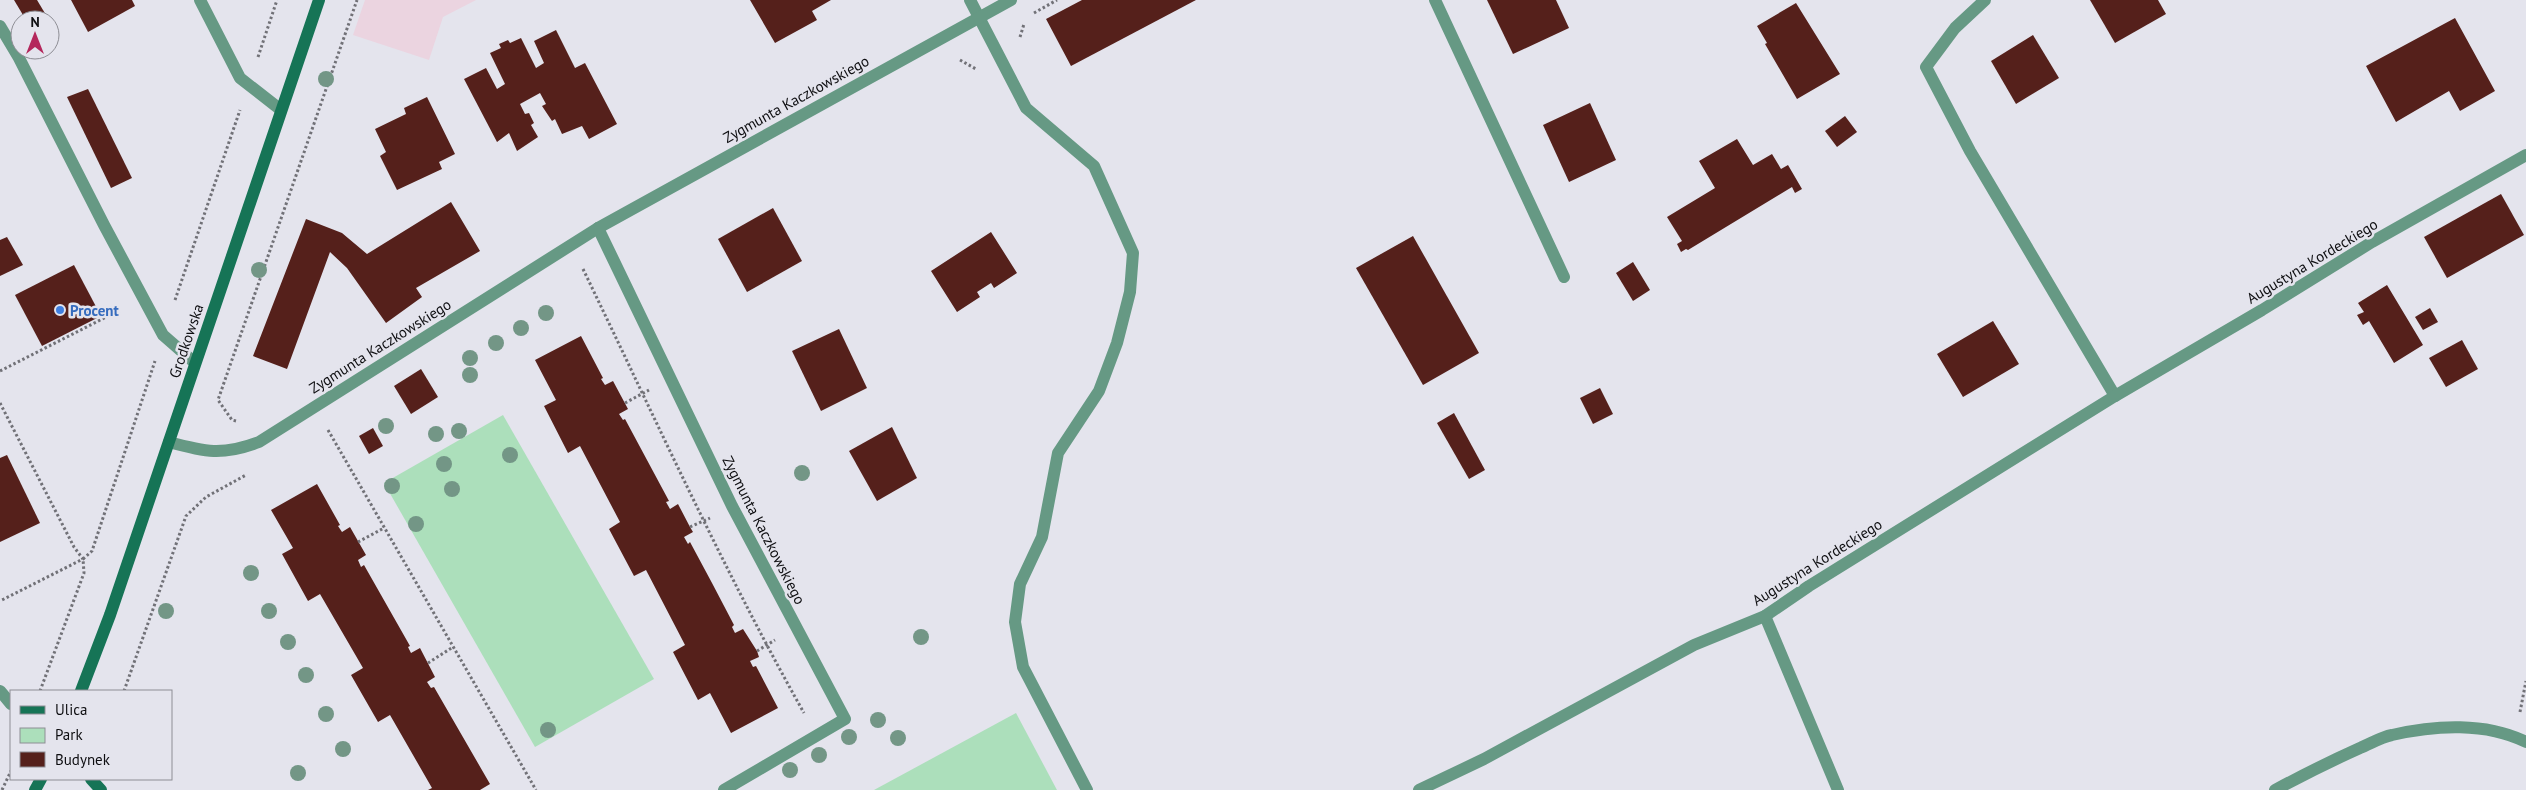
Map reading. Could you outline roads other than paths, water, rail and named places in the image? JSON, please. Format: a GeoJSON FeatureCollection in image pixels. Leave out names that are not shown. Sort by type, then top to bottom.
{"type":"FeatureCollection","features":[{"type":"Feature","properties":{"kind":"main road","name":"Grodkowska"},"geometry":{"type":"LineString","coordinates":[[81,690],[169,442],[319,0]]}},
{"type":"Feature","properties":{"kind":"main road"},"geometry":{"type":"LineString","coordinates":[[92,780],[101,790]]}},
{"type":"Feature","properties":{"kind":"street"},"geometry":{"type":"LineString","coordinates":[[200,0],[240,78],[281,110]]}},
{"type":"Feature","properties":{"kind":"street"},"geometry":{"type":"LineString","coordinates":[[970,0],[1026,108],[1094,166],[1133,253],[1130,292],[1117,343],[1098,391],[1058,453],[1042,537],[1020,584],[1015,622],[1022,667],[1087,790]]}},
{"type":"Feature","properties":{"kind":"street","name":"Zygmunta Kaczkowskiego"},"geometry":{"type":"LineString","coordinates":[[169,442],[203,451],[236,451],[259,442],[598,228],[1011,0]]}},
{"type":"Feature","properties":{"kind":"street"},"geometry":{"type":"LineString","coordinates":[[1435,0],[1564,277]]}},
{"type":"Feature","properties":{"kind":"street"},"geometry":{"type":"LineString","coordinates":[[1985,0],[1955,28],[1926,67],[1970,151],[2115,396]]}},
{"type":"Feature","properties":{"kind":"street"},"geometry":{"type":"LineString","coordinates":[[0,26],[19,58],[104,225],[164,335],[195,363]]}},
{"type":"Feature","properties":{"kind":"street","name":"Augustyna Kordeckiego"},"geometry":{"type":"LineString","coordinates":[[1419,790],[1484,759],[1694,645],[1765,616],[1817,581],[2115,396],[2262,310],[2372,242],[2526,155]]}},
{"type":"Feature","properties":{"kind":"street","name":"Zygmunta Kaczkowskiego"},"geometry":{"type":"LineString","coordinates":[[598,228],[732,506],[845,719],[724,790]]}},
{"type":"Feature","properties":{"kind":"street"},"geometry":{"type":"LineString","coordinates":[[1765,616],[1838,790]]}},
{"type":"Feature","properties":{"kind":"street"},"geometry":{"type":"LineString","coordinates":[[0,690],[10,703]]}},
{"type":"Feature","properties":{"kind":"street"},"geometry":{"type":"LineString","coordinates":[[2275,790],[2320,765],[2391,735],[2454,727],[2483,728],[2526,742]]}},
{"type":"Feature","properties":{"kind":"place","name":"Procent"},"geometry":{"type":"Point","coordinates":[60,310]}}]}
